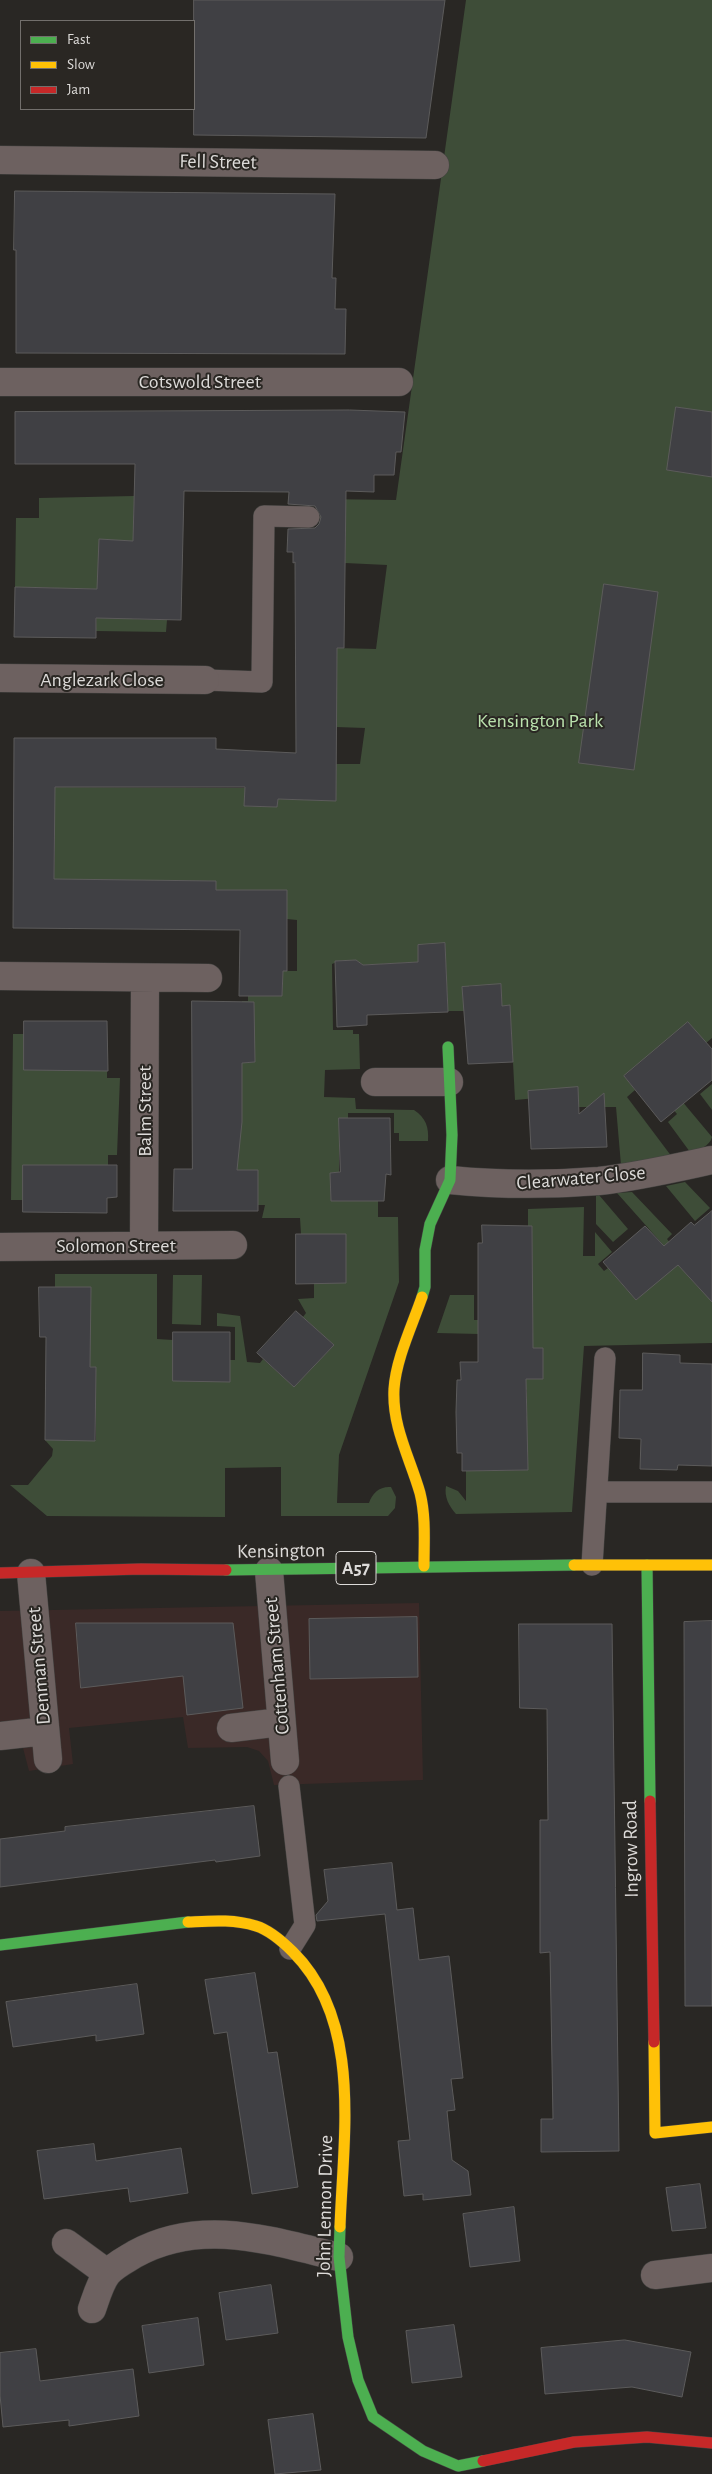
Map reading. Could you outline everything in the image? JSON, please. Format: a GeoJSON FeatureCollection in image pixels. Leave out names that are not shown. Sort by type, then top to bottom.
{"type":"FeatureCollection","features":[{"type":"Feature","properties":{"kind":"street","name":"Fell Street"},"geometry":{"type":"LineString","coordinates":[[0,160],[435,165]]}},
{"type":"Feature","properties":{"kind":"street","name":"Cotswold Street"},"geometry":{"type":"LineString","coordinates":[[0,382],[400,382]]}},
{"type":"Feature","properties":{"kind":"street","name":"Anglezark Close"},"geometry":{"type":"LineString","coordinates":[[0,678],[205,680]]}},
{"type":"Feature","properties":{"kind":"street"},"geometry":{"type":"LineString","coordinates":[[0,976],[208,978]]}},
{"type":"Feature","properties":{"kind":"street","name":"Balm Street"},"geometry":{"type":"LineString","coordinates":[[144,1244],[145,978]]}},
{"type":"Feature","properties":{"kind":"street"},"geometry":{"type":"LineString","coordinates":[[424,1566],[424,1519],[420,1494],[396,1424],[394,1389],[399,1364],[425,1287],[425,1250],[430,1224],[450,1180],[452,1135],[448,1047]]}},
{"type":"Feature","properties":{"kind":"street"},"geometry":{"type":"LineString","coordinates":[[375,1082],[450,1082]]}},
{"type":"Feature","properties":{"kind":"street","name":"Clearwater Close"},"geometry":{"type":"LineString","coordinates":[[450,1180],[497,1185],[598,1181],[651,1173],[712,1160]]}},
{"type":"Feature","properties":{"kind":"street","name":"Solomon Street"},"geometry":{"type":"LineString","coordinates":[[0,1247],[144,1244],[233,1245]]}},
{"type":"Feature","properties":{"kind":"street","name":"Ingrow Road"},"geometry":{"type":"LineString","coordinates":[[647,1564],[655,2133],[712,2127]]}},
{"type":"Feature","properties":{"kind":"street","name":"Kensington"},"geometry":{"type":"LineString","coordinates":[[0,1574],[141,1569],[269,1571],[424,1566],[712,1565]]}},
{"type":"Feature","properties":{"kind":"street","name":"Cottenham Street"},"geometry":{"type":"LineString","coordinates":[[269,1571],[287,1773]]}},
{"type":"Feature","properties":{"kind":"street","name":"Denman Street"},"geometry":{"type":"LineString","coordinates":[[31,1573],[48,1759]]}},
{"type":"Feature","properties":{"kind":"street"},"geometry":{"type":"LineString","coordinates":[[231,1728],[281,1722]]}},
{"type":"Feature","properties":{"kind":"street"},"geometry":{"type":"LineString","coordinates":[[0,1736],[45,1730]]}},
{"type":"Feature","properties":{"kind":"street","name":"John Lennon Drive"},"geometry":{"type":"LineString","coordinates":[[0,1945],[186,1922],[224,1920],[257,1926],[290,1948],[307,1966],[327,2001],[339,2046],[346,2117],[339,2257],[348,2337],[358,2380],[373,2417],[423,2451],[456,2470],[574,2442],[647,2437],[712,2443]]}},
{"type":"Feature","properties":{"kind":"street"},"geometry":{"type":"LineString","coordinates":[[92,2309],[107,2274],[151,2246],[215,2233],[246,2235],[339,2257]]}},
{"type":"Feature","properties":{"kind":"street"},"geometry":{"type":"LineString","coordinates":[[66,2243],[107,2274]]}},
{"type":"Feature","properties":{"kind":"street"},"geometry":{"type":"LineString","coordinates":[[655,2275],[712,2268]]}},
{"type":"Feature","properties":{"kind":"lane"},"geometry":{"type":"LineString","coordinates":[[205,680],[262,682],[264,516],[309,517]]}},
{"type":"Feature","properties":{"kind":"lane"},"geometry":{"type":"LineString","coordinates":[[592,1566],[605,1358]]}},
{"type":"Feature","properties":{"kind":"lane"},"geometry":{"type":"LineString","coordinates":[[597,1492],[712,1492]]}},
{"type":"Feature","properties":{"kind":"lane"},"geometry":{"type":"LineString","coordinates":[[287,1773],[305,1925],[290,1948]]}},
{"type":"Feature","properties":{"kind":"shaded area"},"geometry":{"type":"Polygon","coordinates":[[[419,1603],[423,1780],[274,1785],[268,1761],[259,1751],[247,1747],[188,1748],[183,1717],[69,1728],[73,1764],[29,1771],[23,1748],[0,1749],[0,1611],[419,1603]]]}},
{"type":"Feature","properties":{"kind":"green space","name":"Kensington Park"},"geometry":{"type":"Polygon","coordinates":[[[466,0],[712,0],[712,1038],[706,1043],[688,1022],[624,1076],[635,1090],[627,1097],[672,1157],[621,1165],[616,1107],[579,1107],[577,1087],[559,1096],[515,1100],[510,1006],[502,1006],[501,985],[469,986],[471,1007],[464,1011],[448,1011],[445,943],[418,945],[418,962],[363,965],[356,960],[339,961],[332,964],[333,1030],[353,1030],[353,1034],[359,1034],[360,1069],[325,1070],[324,1097],[355,1098],[356,1109],[414,1110],[426,1123],[428,1131],[428,1141],[399,1141],[399,1133],[394,1133],[394,1113],[348,1113],[348,1118],[339,1118],[339,1172],[330,1173],[331,1201],[378,1201],[378,1217],[398,1217],[399,1282],[339,1455],[337,1503],[369,1503],[377,1491],[391,1487],[396,1497],[395,1508],[388,1516],[281,1516],[281,1467],[225,1468],[225,1517],[47,1516],[10,1485],[28,1485],[52,1456],[53,1449],[45,1440],[96,1440],[96,1367],[53,1366],[53,1337],[90,1337],[91,1287],[55,1287],[55,1274],[157,1274],[157,1339],[173,1340],[173,1381],[230,1381],[230,1360],[235,1360],[235,1327],[217,1326],[217,1313],[240,1316],[247,1362],[260,1363],[263,1359],[294,1387],[334,1345],[303,1317],[306,1313],[298,1299],[314,1298],[314,1283],[346,1283],[346,1234],[301,1234],[300,1218],[262,1218],[265,1205],[258,1205],[258,1170],[234,1170],[242,1063],[255,1062],[254,1046],[241,1046],[242,1001],[248,1001],[248,996],[282,996],[283,971],[297,971],[297,920],[287,919],[287,891],[224,890],[223,925],[216,925],[216,881],[54,880],[55,833],[14,833],[14,787],[245,788],[245,806],[277,807],[278,799],[335,800],[336,764],[360,764],[365,728],[336,727],[337,648],[376,649],[387,565],[345,563],[346,531],[320,530],[321,499],[396,500],[466,0]]]}},
{"type":"Feature","properties":{"kind":"green space"},"geometry":{"type":"Polygon","coordinates":[[[134,496],[132,619],[167,620],[166,632],[96,631],[97,589],[15,587],[16,518],[39,518],[39,498],[134,496]]]}},
{"type":"Feature","properties":{"kind":"green space"},"geometry":{"type":"Polygon","coordinates":[[[13,1034],[24,1034],[24,1070],[107,1070],[107,1078],[120,1078],[117,1155],[108,1155],[108,1165],[24,1165],[23,1200],[11,1200],[13,1034]]]}},
{"type":"Feature","properties":{"kind":"green space"},"geometry":{"type":"Polygon","coordinates":[[[712,1084],[712,1110],[700,1094],[712,1084]]]}},
{"type":"Feature","properties":{"kind":"green space"},"geometry":{"type":"Polygon","coordinates":[[[681,1100],[712,1137],[707,1145],[690,1152],[668,1122],[677,1114],[672,1108],[681,1100]]]}},
{"type":"Feature","properties":{"kind":"green space"},"geometry":{"type":"Polygon","coordinates":[[[685,1182],[710,1208],[695,1221],[666,1186],[685,1182]]]}},
{"type":"Feature","properties":{"kind":"green space"},"geometry":{"type":"Polygon","coordinates":[[[632,1192],[672,1234],[667,1239],[671,1244],[666,1248],[617,1193],[632,1192]]]}},
{"type":"Feature","properties":{"kind":"green space"},"geometry":{"type":"Polygon","coordinates":[[[599,1195],[628,1229],[613,1242],[596,1224],[596,1196],[599,1195]]]}},
{"type":"Feature","properties":{"kind":"green space"},"geometry":{"type":"Polygon","coordinates":[[[584,1207],[583,1256],[595,1256],[595,1232],[612,1252],[598,1264],[604,1271],[608,1268],[636,1300],[677,1263],[699,1288],[712,1277],[712,1343],[584,1346],[572,1512],[456,1514],[448,1501],[446,1486],[458,1491],[466,1501],[466,1471],[528,1470],[528,1452],[512,1452],[512,1416],[527,1416],[527,1390],[511,1379],[543,1379],[543,1348],[502,1348],[533,1333],[532,1226],[528,1226],[528,1209],[584,1207]]]}},
{"type":"Feature","properties":{"kind":"green space"},"geometry":{"type":"Polygon","coordinates":[[[173,1275],[202,1275],[201,1325],[172,1324],[173,1275]]]}},
{"type":"Feature","properties":{"kind":"green space"},"geometry":{"type":"Polygon","coordinates":[[[450,1295],[474,1295],[474,1320],[479,1320],[479,1334],[437,1333],[450,1295]]]}},
{"type":"Feature","properties":{"kind":"building"},"geometry":{"type":"Polygon","coordinates":[[[194,0],[445,0],[426,138],[194,135],[194,0]]]}},
{"type":"Feature","properties":{"kind":"building"},"geometry":{"type":"Polygon","coordinates":[[[15,191],[335,194],[332,278],[336,278],[335,309],[346,309],[345,354],[16,353],[15,191]]]}},
{"type":"Feature","properties":{"kind":"building"},"geometry":{"type":"Polygon","coordinates":[[[676,407],[712,412],[712,477],[667,470],[676,407]]]}},
{"type":"Feature","properties":{"kind":"building"},"geometry":{"type":"Polygon","coordinates":[[[350,410],[405,412],[401,452],[396,452],[394,475],[374,475],[374,492],[346,491],[344,648],[337,648],[336,801],[278,799],[277,807],[244,806],[245,787],[55,787],[54,879],[216,881],[216,890],[287,890],[287,971],[283,971],[282,996],[239,996],[240,930],[13,928],[14,738],[216,738],[216,749],[296,753],[295,562],[293,563],[293,552],[287,552],[288,529],[315,528],[319,524],[321,517],[315,506],[288,504],[289,492],[184,491],[181,620],[96,618],[96,638],[14,637],[15,587],[97,589],[99,539],[133,541],[135,464],[15,464],[15,412],[350,410]]]}},
{"type":"Feature","properties":{"kind":"building"},"geometry":{"type":"Polygon","coordinates":[[[604,584],[658,592],[634,770],[579,763],[604,584]]]}},
{"type":"Feature","properties":{"kind":"building"},"geometry":{"type":"Polygon","coordinates":[[[445,943],[448,1012],[367,1015],[367,1025],[337,1027],[335,961],[356,960],[363,965],[418,962],[418,945],[445,943]]]}},
{"type":"Feature","properties":{"kind":"building"},"geometry":{"type":"Polygon","coordinates":[[[501,984],[502,1006],[510,1005],[513,1062],[468,1064],[462,987],[501,984]]]}},
{"type":"Feature","properties":{"kind":"building"},"geometry":{"type":"Polygon","coordinates":[[[192,1001],[254,1002],[255,1062],[242,1063],[242,1122],[237,1170],[258,1170],[258,1211],[173,1211],[174,1169],[192,1169],[192,1001]]]}},
{"type":"Feature","properties":{"kind":"building"},"geometry":{"type":"Polygon","coordinates":[[[24,1021],[107,1021],[108,1071],[24,1070],[24,1021]]]}},
{"type":"Feature","properties":{"kind":"building"},"geometry":{"type":"Polygon","coordinates":[[[688,1022],[712,1049],[712,1080],[661,1122],[624,1076],[688,1022]]]}},
{"type":"Feature","properties":{"kind":"building"},"geometry":{"type":"Polygon","coordinates":[[[578,1087],[579,1114],[604,1093],[607,1147],[531,1149],[528,1091],[578,1087]]]}},
{"type":"Feature","properties":{"kind":"building"},"geometry":{"type":"Polygon","coordinates":[[[339,1118],[390,1118],[391,1175],[386,1174],[384,1201],[331,1201],[330,1173],[340,1172],[339,1118]]]}},
{"type":"Feature","properties":{"kind":"building"},"geometry":{"type":"Polygon","coordinates":[[[23,1165],[117,1165],[117,1197],[107,1198],[107,1213],[23,1212],[23,1165]]]}},
{"type":"Feature","properties":{"kind":"building"},"geometry":{"type":"Polygon","coordinates":[[[712,1211],[712,1302],[678,1265],[636,1300],[603,1262],[645,1226],[664,1246],[691,1222],[694,1225],[712,1211]]]}},
{"type":"Feature","properties":{"kind":"building"},"geometry":{"type":"Polygon","coordinates":[[[482,1225],[532,1226],[533,1348],[543,1348],[543,1379],[526,1379],[528,1470],[462,1471],[462,1453],[457,1453],[457,1380],[461,1380],[460,1362],[478,1362],[478,1243],[482,1243],[482,1225]]]}},
{"type":"Feature","properties":{"kind":"building"},"geometry":{"type":"Polygon","coordinates":[[[296,1234],[346,1234],[346,1283],[296,1284],[296,1234]]]}},
{"type":"Feature","properties":{"kind":"building"},"geometry":{"type":"Polygon","coordinates":[[[39,1287],[91,1287],[90,1367],[96,1367],[95,1441],[45,1440],[46,1337],[40,1337],[39,1287]]]}},
{"type":"Feature","properties":{"kind":"building"},"geometry":{"type":"Polygon","coordinates":[[[296,1311],[334,1345],[294,1387],[257,1353],[296,1311]]]}},
{"type":"Feature","properties":{"kind":"building"},"geometry":{"type":"Polygon","coordinates":[[[173,1332],[230,1332],[230,1382],[173,1381],[173,1332]]]}},
{"type":"Feature","properties":{"kind":"building"},"geometry":{"type":"Polygon","coordinates":[[[643,1353],[680,1355],[680,1363],[712,1364],[712,1466],[678,1465],[677,1470],[640,1469],[641,1439],[619,1438],[620,1390],[642,1390],[643,1353]]]}},
{"type":"Feature","properties":{"kind":"building"},"geometry":{"type":"Polygon","coordinates":[[[417,1617],[418,1677],[310,1679],[309,1619],[417,1617]]]}},
{"type":"Feature","properties":{"kind":"building"},"geometry":{"type":"Polygon","coordinates":[[[712,1621],[712,2006],[685,2006],[684,1622],[712,1621]]]}},
{"type":"Feature","properties":{"kind":"building"},"geometry":{"type":"Polygon","coordinates":[[[76,1623],[233,1623],[243,1708],[187,1715],[183,1676],[81,1688],[76,1623]]]}},
{"type":"Feature","properties":{"kind":"building"},"geometry":{"type":"Polygon","coordinates":[[[519,1624],[612,1624],[619,2151],[541,2152],[541,2119],[553,2119],[550,1952],[540,1953],[540,1820],[548,1820],[547,1709],[520,1708],[519,1624]]]}},
{"type":"Feature","properties":{"kind":"building"},"geometry":{"type":"Polygon","coordinates":[[[254,1806],[260,1856],[0,1887],[0,1839],[65,1831],[65,1827],[254,1806]]]}},
{"type":"Feature","properties":{"kind":"building"},"geometry":{"type":"Polygon","coordinates":[[[392,1863],[397,1910],[413,1908],[419,1960],[449,1956],[463,2078],[451,2079],[455,2110],[447,2111],[452,2160],[468,2171],[471,2195],[423,2200],[423,2194],[404,2196],[398,2141],[410,2140],[385,1914],[317,1921],[316,1915],[328,1901],[324,1870],[392,1863]]]}},
{"type":"Feature","properties":{"kind":"building"},"geometry":{"type":"Polygon","coordinates":[[[255,1973],[268,2053],[277,2052],[298,2187],[252,2194],[227,2032],[214,2034],[205,1980],[255,1973]]]}},
{"type":"Feature","properties":{"kind":"building"},"geometry":{"type":"Polygon","coordinates":[[[137,1984],[144,2034],[96,2041],[96,2035],[13,2047],[6,2002],[137,1984]]]}},
{"type":"Feature","properties":{"kind":"building"},"geometry":{"type":"Polygon","coordinates":[[[94,2144],[96,2161],[181,2148],[188,2193],[130,2202],[128,2188],[44,2199],[37,2151],[94,2144]]]}},
{"type":"Feature","properties":{"kind":"building"},"geometry":{"type":"Polygon","coordinates":[[[700,2184],[706,2228],[672,2231],[666,2188],[700,2184]]]}},
{"type":"Feature","properties":{"kind":"building"},"geometry":{"type":"Polygon","coordinates":[[[514,2207],[520,2261],[470,2267],[463,2214],[514,2207]]]}},
{"type":"Feature","properties":{"kind":"building"},"geometry":{"type":"Polygon","coordinates":[[[271,2285],[278,2333],[226,2340],[219,2293],[271,2285]]]}},
{"type":"Feature","properties":{"kind":"building"},"geometry":{"type":"Polygon","coordinates":[[[198,2318],[204,2365],[149,2373],[142,2326],[198,2318]]]}},
{"type":"Feature","properties":{"kind":"building"},"geometry":{"type":"Polygon","coordinates":[[[454,2325],[462,2377],[412,2383],[406,2331],[454,2325]]]}},
{"type":"Feature","properties":{"kind":"building"},"geometry":{"type":"Polygon","coordinates":[[[625,2340],[691,2352],[682,2397],[632,2387],[545,2394],[541,2348],[625,2340]]]}},
{"type":"Feature","properties":{"kind":"building"},"geometry":{"type":"Polygon","coordinates":[[[36,2349],[40,2381],[133,2369],[139,2416],[69,2426],[69,2420],[3,2427],[0,2395],[0,2353],[36,2349]]]}},
{"type":"Feature","properties":{"kind":"building"},"geometry":{"type":"Polygon","coordinates":[[[313,2414],[321,2470],[275,2474],[268,2420],[313,2414]]]}},
{"type":"Feature","properties":{"kind":"traffic: fast"},"geometry":{"type":"LineString","coordinates":[[422,1297],[425,1287],[425,1250],[430,1224],[450,1180],[452,1135],[448,1047]]}},
{"type":"Feature","properties":{"kind":"traffic: fast"},"geometry":{"type":"LineString","coordinates":[[226,1570],[574,1565]]}},
{"type":"Feature","properties":{"kind":"traffic: fast"},"geometry":{"type":"LineString","coordinates":[[647,1565],[650,1801]]}},
{"type":"Feature","properties":{"kind":"traffic: fast"},"geometry":{"type":"LineString","coordinates":[[0,1945],[188,1922]]}},
{"type":"Feature","properties":{"kind":"traffic: fast"},"geometry":{"type":"LineString","coordinates":[[340,2227],[339,2257],[348,2337],[358,2380],[373,2417],[423,2451],[458,2466],[483,2461]]}},
{"type":"Feature","properties":{"kind":"traffic: slow"},"geometry":{"type":"LineString","coordinates":[[422,1297],[401,1354],[395,1378],[394,1403],[402,1442],[422,1502],[424,1566]]}},
{"type":"Feature","properties":{"kind":"traffic: slow"},"geometry":{"type":"LineString","coordinates":[[574,1565],[712,1565]]}},
{"type":"Feature","properties":{"kind":"traffic: slow"},"geometry":{"type":"LineString","coordinates":[[188,1922],[230,1921],[266,1930],[293,1952],[315,1980],[330,2012],[339,2046],[344,2082],[344,2155],[340,2227]]}},
{"type":"Feature","properties":{"kind":"traffic: slow"},"geometry":{"type":"LineString","coordinates":[[654,2042],[655,2133],[712,2127]]}},
{"type":"Feature","properties":{"kind":"traffic: jam"},"geometry":{"type":"LineString","coordinates":[[0,1573],[141,1569],[226,1570]]}},
{"type":"Feature","properties":{"kind":"traffic: jam"},"geometry":{"type":"LineString","coordinates":[[650,1801],[654,2042]]}},
{"type":"Feature","properties":{"kind":"traffic: jam"},"geometry":{"type":"LineString","coordinates":[[483,2461],[574,2442],[647,2437],[712,2443]]}}]}
